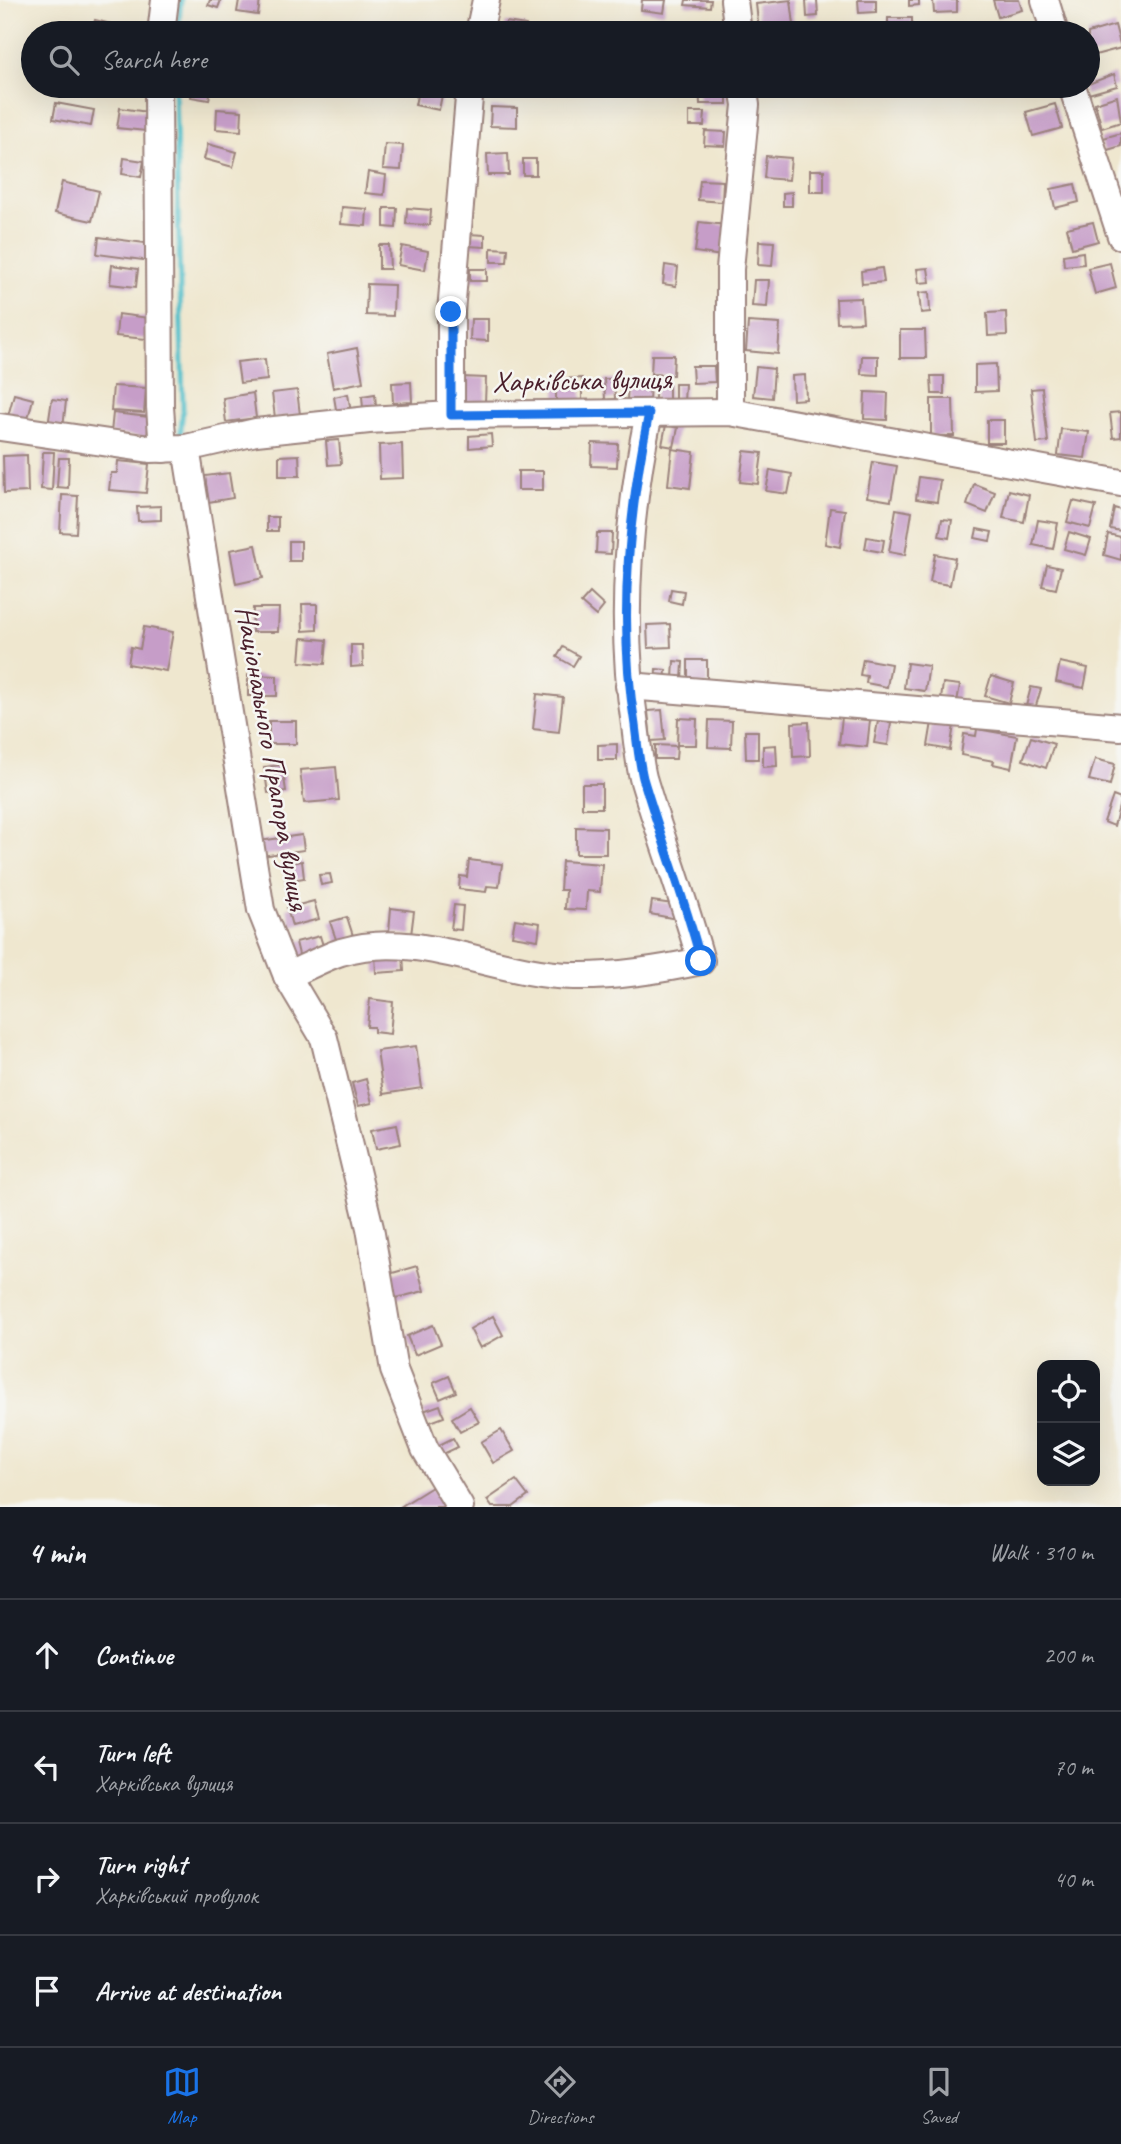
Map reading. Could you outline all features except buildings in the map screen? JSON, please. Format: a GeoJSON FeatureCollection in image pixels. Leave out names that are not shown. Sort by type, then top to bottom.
{"type":"FeatureCollection","features":[{"type":"Feature","properties":{"kind":"street"},"geometry":{"type":"LineString","coordinates":[[162,21],[164,0]]}},
{"type":"Feature","properties":{"kind":"street"},"geometry":{"type":"LineString","coordinates":[[482,21],[486,0]]}},
{"type":"Feature","properties":{"kind":"street"},"geometry":{"type":"LineString","coordinates":[[734,0],[737,21]]}},
{"type":"Feature","properties":{"kind":"street"},"geometry":{"type":"LineString","coordinates":[[1045,0],[1051,21]]}},
{"type":"Feature","properties":{"kind":"street","name":"Національного Прапора вулиця"},"geometry":{"type":"LineString","coordinates":[[158,98],[160,407],[175,448],[261,910],[287,976],[324,1038],[370,1228],[394,1370],[425,1449],[460,1507]]}},
{"type":"Feature","properties":{"kind":"street"},"geometry":{"type":"LineString","coordinates":[[451,415],[451,312],[469,98]]}},
{"type":"Feature","properties":{"kind":"street"},"geometry":{"type":"LineString","coordinates":[[730,412],[730,269],[745,98]]}},
{"type":"Feature","properties":{"kind":"street"},"geometry":{"type":"LineString","coordinates":[[1076,98],[1121,236]]}},
{"type":"Feature","properties":{"kind":"street","name":"Харківська вулиця"},"geometry":{"type":"LineString","coordinates":[[0,427],[26,433],[175,448],[256,432],[451,415],[730,412],[1121,483]]}},
{"type":"Feature","properties":{"kind":"street"},"geometry":{"type":"LineString","coordinates":[[287,976],[342,952],[396,945],[448,952],[502,965],[572,976],[648,972],[701,961],[685,900],[643,775],[629,686],[626,632],[630,535],[649,413]]}},
{"type":"Feature","properties":{"kind":"street"},"geometry":{"type":"LineString","coordinates":[[629,686],[1121,727]]}},
{"type":"Feature","properties":{"kind":"waterway"},"geometry":{"type":"LineString","coordinates":[[179,21],[181,0]]}},
{"type":"Feature","properties":{"kind":"waterway"},"geometry":{"type":"LineString","coordinates":[[175,98],[183,408],[180,439]]}},
{"type":"Feature","properties":{"kind":"route"},"geometry":{"type":"LineString","coordinates":[[451,312],[451,415],[649,413],[630,535],[626,632],[629,686],[643,775],[685,900],[701,961]]}}]}
